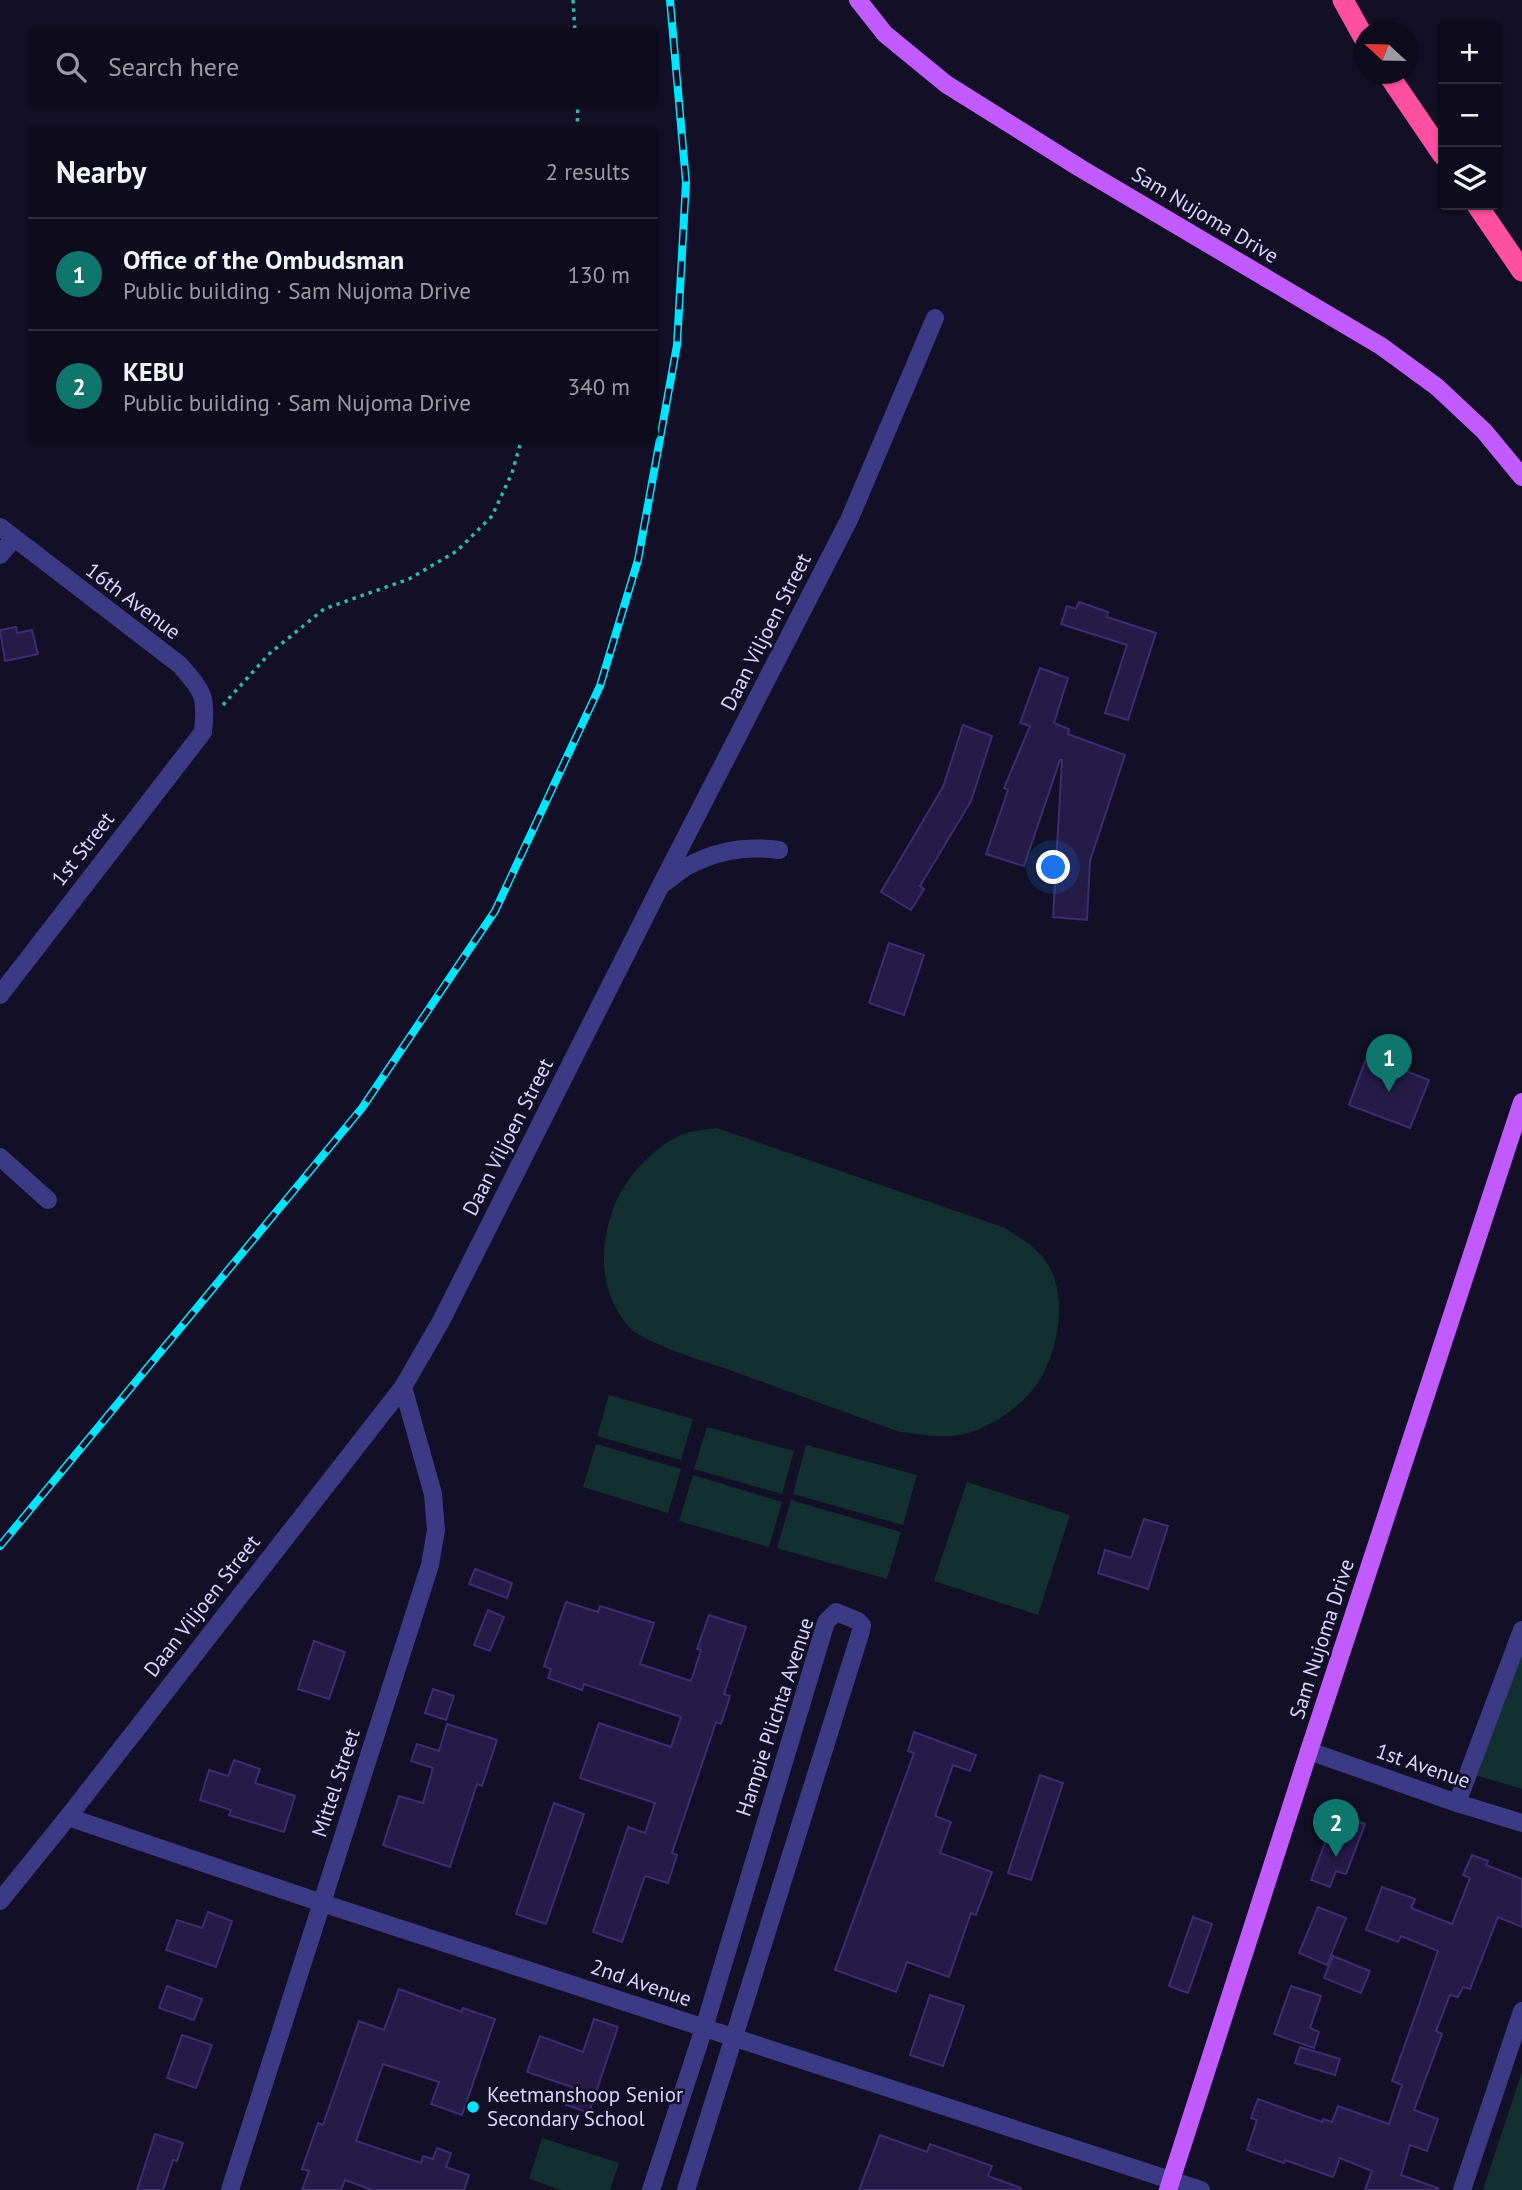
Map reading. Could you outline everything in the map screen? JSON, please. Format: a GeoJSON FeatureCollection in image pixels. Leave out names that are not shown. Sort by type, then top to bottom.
{"type":"FeatureCollection","features":[{"type":"Feature","properties":{"kind":"highway"},"geometry":{"type":"LineString","coordinates":[[1331,0],[1354,25]]}},
{"type":"Feature","properties":{"kind":"highway"},"geometry":{"type":"LineString","coordinates":[[1343,0],[1354,21]]}},
{"type":"Feature","properties":{"kind":"highway"},"geometry":{"type":"LineString","coordinates":[[1395,84],[1438,148]]}},
{"type":"Feature","properties":{"kind":"highway"},"geometry":{"type":"LineString","coordinates":[[1480,210],[1522,271]]}},
{"type":"Feature","properties":{"kind":"main road","name":"Sam Nujoma Drive"},"geometry":{"type":"LineString","coordinates":[[858,0],[885,34],[946,84],[1080,168],[1381,346],[1437,387],[1484,431],[1522,477]]}},
{"type":"Feature","properties":{"kind":"main road","name":"Sam Nujoma Drive"},"geometry":{"type":"LineString","coordinates":[[1170,2185],[1522,1102]]}},
{"type":"Feature","properties":{"kind":"street","name":"Daan Viljoen Street"},"geometry":{"type":"LineString","coordinates":[[0,1901],[402,1387],[440,1323],[849,520],[935,318]]}},
{"type":"Feature","properties":{"kind":"street"},"geometry":{"type":"LineString","coordinates":[[0,555],[7,533]]}},
{"type":"Feature","properties":{"kind":"street","name":"16th Avenue"},"geometry":{"type":"LineString","coordinates":[[7,533],[180,665],[197,685],[206,705],[202,732]]}},
{"type":"Feature","properties":{"kind":"street","name":"1st Street"},"geometry":{"type":"LineString","coordinates":[[0,995],[202,732]]}},
{"type":"Feature","properties":{"kind":"street"},"geometry":{"type":"LineString","coordinates":[[661,885],[691,864],[726,851],[762,848],[779,850]]}},
{"type":"Feature","properties":{"kind":"street"},"geometry":{"type":"LineString","coordinates":[[0,1157],[48,1200]]}},
{"type":"Feature","properties":{"kind":"street","name":"Mittel Street"},"geometry":{"type":"LineString","coordinates":[[230,2190],[430,1564],[436,1530],[433,1494],[402,1387]]}},
{"type":"Feature","properties":{"kind":"street","name":"Hampie Plichta Avenue"},"geometry":{"type":"LineString","coordinates":[[651,2190],[704,2028],[826,1622],[836,1612],[858,1621],[862,1625],[862,1631],[686,2190]]}},
{"type":"Feature","properties":{"kind":"street"},"geometry":{"type":"LineString","coordinates":[[1457,1803],[1522,1630]]}},
{"type":"Feature","properties":{"kind":"street","name":"1st Avenue"},"geometry":{"type":"LineString","coordinates":[[1309,1751],[1522,1823]]}},
{"type":"Feature","properties":{"kind":"street","name":"2nd Avenue"},"geometry":{"type":"LineString","coordinates":[[68,1817],[1170,2185],[1201,2190]]}},
{"type":"Feature","properties":{"kind":"street"},"geometry":{"type":"LineString","coordinates":[[1462,2190],[1522,2011]]}},
{"type":"Feature","properties":{"kind":"path"},"geometry":{"type":"LineString","coordinates":[[573,0],[575,28]]}},
{"type":"Feature","properties":{"kind":"path"},"geometry":{"type":"LineString","coordinates":[[578,105],[578,126]]}},
{"type":"Feature","properties":{"kind":"path"},"geometry":{"type":"LineString","coordinates":[[202,732],[227,699],[269,654],[324,609],[409,579],[457,551],[492,516],[512,473],[521,441]]}},
{"type":"Feature","properties":{"kind":"green space"},"geometry":{"type":"Polygon","coordinates":[[[717,1128],[1005,1228],[1035,1249],[1049,1266],[1055,1280],[1059,1313],[1048,1365],[1031,1392],[1000,1418],[964,1434],[932,1436],[900,1432],[672,1350],[634,1331],[618,1311],[606,1281],[604,1250],[615,1204],[627,1182],[656,1150],[679,1136],[717,1128]]]}},
{"type":"Feature","properties":{"kind":"green space"},"geometry":{"type":"Polygon","coordinates":[[[609,1395],[693,1419],[681,1460],[597,1436],[609,1395]]]}},
{"type":"Feature","properties":{"kind":"green space"},"geometry":{"type":"Polygon","coordinates":[[[707,1427],[794,1451],[782,1494],[694,1469],[707,1427]]]}},
{"type":"Feature","properties":{"kind":"green space"},"geometry":{"type":"Polygon","coordinates":[[[596,1444],[681,1469],[668,1513],[583,1487],[596,1444]]]}},
{"type":"Feature","properties":{"kind":"green space"},"geometry":{"type":"Polygon","coordinates":[[[806,1445],[917,1475],[903,1525],[793,1494],[806,1445]]]}},
{"type":"Feature","properties":{"kind":"green space"},"geometry":{"type":"Polygon","coordinates":[[[693,1475],[782,1502],[769,1547],[679,1521],[693,1475]]]}},
{"type":"Feature","properties":{"kind":"green space"},"geometry":{"type":"Polygon","coordinates":[[[967,1482],[1070,1515],[1038,1615],[934,1581],[967,1482]]]}},
{"type":"Feature","properties":{"kind":"green space"},"geometry":{"type":"Polygon","coordinates":[[[791,1500],[901,1532],[887,1579],[777,1548],[791,1500]]]}},
{"type":"Feature","properties":{"kind":"green space"},"geometry":{"type":"Polygon","coordinates":[[[1522,1653],[1522,1789],[1475,1775],[1522,1653]]]}},
{"type":"Feature","properties":{"kind":"green space"},"geometry":{"type":"Polygon","coordinates":[[[1522,2072],[1522,2190],[1483,2190],[1522,2072]]]}},
{"type":"Feature","properties":{"kind":"green space"},"geometry":{"type":"Polygon","coordinates":[[[542,2138],[619,2163],[610,2190],[561,2190],[529,2179],[542,2138]]]}},
{"type":"Feature","properties":{"kind":"building"},"geometry":{"type":"Polygon","coordinates":[[[1079,602],[1108,612],[1107,617],[1156,633],[1128,720],[1105,713],[1127,645],[1061,624],[1067,606],[1076,609],[1079,602]]]}},
{"type":"Feature","properties":{"kind":"building"},"geometry":{"type":"Polygon","coordinates":[[[16,627],[17,633],[32,630],[38,654],[5,661],[0,630],[16,627]]]}},
{"type":"Feature","properties":{"kind":"building"},"geometry":{"type":"Polygon","coordinates":[[[1040,668],[1068,678],[1054,723],[1069,729],[1068,734],[1125,755],[1090,861],[1087,920],[1053,917],[1062,760],[1024,866],[986,854],[1008,790],[1004,788],[1030,726],[1020,723],[1040,668]]]}},
{"type":"Feature","properties":{"kind":"building"},"geometry":{"type":"Polygon","coordinates":[[[963,725],[992,736],[971,801],[920,886],[924,889],[911,910],[881,892],[943,787],[963,725]]]}},
{"type":"Feature","properties":{"kind":"building"},"geometry":{"type":"Polygon","coordinates":[[[889,943],[924,955],[904,1015],[869,1003],[889,943]]]}},
{"type":"Feature","properties":{"kind":"building"},"geometry":{"type":"Polygon","coordinates":[[[1367,1056],[1429,1080],[1410,1128],[1349,1105],[1367,1056]]]}},
{"type":"Feature","properties":{"kind":"building"},"geometry":{"type":"Polygon","coordinates":[[[1144,1519],[1168,1526],[1148,1589],[1098,1573],[1105,1550],[1131,1558],[1144,1519]]]}},
{"type":"Feature","properties":{"kind":"building"},"geometry":{"type":"Polygon","coordinates":[[[475,1569],[512,1583],[507,1598],[469,1584],[475,1569]]]}},
{"type":"Feature","properties":{"kind":"building"},"geometry":{"type":"Polygon","coordinates":[[[566,1602],[598,1612],[600,1606],[654,1623],[640,1664],[691,1681],[701,1650],[697,1649],[709,1615],[746,1627],[724,1694],[730,1696],[721,1724],[716,1722],[672,1853],[677,1855],[668,1883],[645,1876],[622,1942],[593,1932],[628,1827],[645,1833],[655,1803],[580,1778],[599,1723],[671,1747],[681,1717],[584,1684],[582,1690],[548,1678],[551,1669],[544,1666],[566,1602]]]}},
{"type":"Feature","properties":{"kind":"building"},"geometry":{"type":"Polygon","coordinates":[[[488,1610],[504,1617],[490,1651],[474,1645],[488,1610]]]}},
{"type":"Feature","properties":{"kind":"building"},"geometry":{"type":"Polygon","coordinates":[[[314,1641],[345,1652],[329,1699],[298,1689],[314,1641]]]}},
{"type":"Feature","properties":{"kind":"building"},"geometry":{"type":"Polygon","coordinates":[[[433,1689],[454,1696],[446,1720],[425,1713],[433,1689]]]}},
{"type":"Feature","properties":{"kind":"building"},"geometry":{"type":"Polygon","coordinates":[[[447,1724],[497,1740],[482,1786],[477,1784],[450,1867],[383,1845],[399,1796],[423,1803],[433,1768],[411,1761],[417,1744],[439,1751],[447,1724]]]}},
{"type":"Feature","properties":{"kind":"building"},"geometry":{"type":"Polygon","coordinates":[[[914,1732],[976,1755],[970,1771],[953,1765],[935,1816],[951,1822],[940,1853],[992,1872],[976,1915],[971,1913],[949,1977],[907,1962],[896,1992],[835,1970],[914,1753],[908,1751],[914,1732]]]}},
{"type":"Feature","properties":{"kind":"building"},"geometry":{"type":"Polygon","coordinates":[[[234,1760],[260,1769],[255,1783],[295,1796],[284,1832],[229,1815],[231,1810],[200,1800],[209,1770],[228,1776],[234,1760]]]}},
{"type":"Feature","properties":{"kind":"building"},"geometry":{"type":"Polygon","coordinates":[[[1040,1775],[1063,1783],[1031,1880],[1008,1873],[1040,1775]]]}},
{"type":"Feature","properties":{"kind":"building"},"geometry":{"type":"Polygon","coordinates":[[[554,1803],[584,1814],[546,1924],[516,1914],[554,1803]]]}},
{"type":"Feature","properties":{"kind":"building"},"geometry":{"type":"Polygon","coordinates":[[[1342,1815],[1365,1824],[1346,1874],[1336,1871],[1330,1887],[1311,1880],[1326,1840],[1331,1842],[1342,1815]]]}},
{"type":"Feature","properties":{"kind":"building"},"geometry":{"type":"Polygon","coordinates":[[[1472,1855],[1488,1861],[1486,1865],[1522,1879],[1522,1927],[1498,1917],[1470,1989],[1463,1987],[1458,1997],[1450,1995],[1436,2031],[1442,2034],[1414,2110],[1438,2119],[1427,2151],[1410,2145],[1401,2175],[1438,2188],[1437,2190],[1365,2190],[1372,2171],[1340,2158],[1333,2177],[1247,2150],[1257,2120],[1251,2118],[1258,2099],[1322,2122],[1323,2119],[1332,2122],[1338,2106],[1389,2124],[1402,2085],[1392,2081],[1438,1951],[1401,1936],[1398,1942],[1366,1930],[1382,1887],[1415,1899],[1411,1908],[1452,1924],[1470,1878],[1463,1875],[1472,1855]]]}},
{"type":"Feature","properties":{"kind":"building"},"geometry":{"type":"Polygon","coordinates":[[[1318,1907],[1346,1918],[1327,1965],[1299,1953],[1318,1907]]]}},
{"type":"Feature","properties":{"kind":"building"},"geometry":{"type":"Polygon","coordinates":[[[208,1912],[232,1921],[216,1967],[166,1950],[177,1920],[202,1928],[208,1912]]]}},
{"type":"Feature","properties":{"kind":"building"},"geometry":{"type":"Polygon","coordinates":[[[1193,1917],[1212,1924],[1188,1993],[1169,1986],[1193,1917]]]}},
{"type":"Feature","properties":{"kind":"building"},"geometry":{"type":"Polygon","coordinates":[[[1333,1956],[1370,1971],[1361,1993],[1324,1978],[1333,1956]]]}},
{"type":"Feature","properties":{"kind":"building"},"geometry":{"type":"Polygon","coordinates":[[[167,1986],[202,1999],[194,2020],[159,2008],[167,1986]]]}},
{"type":"Feature","properties":{"kind":"building"},"geometry":{"type":"Polygon","coordinates":[[[1291,1986],[1321,1996],[1310,2028],[1319,2032],[1314,2048],[1274,2034],[1291,1986]]]}},
{"type":"Feature","properties":{"kind":"building"},"geometry":{"type":"Polygon","coordinates":[[[399,1989],[462,2012],[463,2008],[495,2019],[462,2115],[431,2104],[439,2082],[383,2064],[356,2141],[421,2163],[423,2156],[433,2159],[437,2148],[451,2153],[446,2167],[469,2175],[464,2190],[372,2190],[345,2180],[341,2190],[302,2190],[309,2171],[302,2169],[318,2123],[323,2125],[359,2021],[384,2030],[399,1989]]]}},
{"type":"Feature","properties":{"kind":"building"},"geometry":{"type":"Polygon","coordinates":[[[930,1995],[964,2006],[943,2066],[910,2055],[930,1995]]]}},
{"type":"Feature","properties":{"kind":"building"},"geometry":{"type":"Polygon","coordinates":[[[594,2019],[618,2027],[589,2113],[566,2105],[572,2087],[527,2072],[540,2036],[583,2052],[594,2019]]]}},
{"type":"Feature","properties":{"kind":"building"},"geometry":{"type":"Polygon","coordinates":[[[182,2035],[212,2045],[196,2088],[167,2078],[182,2035]]]}},
{"type":"Feature","properties":{"kind":"building"},"geometry":{"type":"Polygon","coordinates":[[[1300,2047],[1340,2059],[1335,2075],[1295,2063],[1300,2047]]]}},
{"type":"Feature","properties":{"kind":"building"},"geometry":{"type":"Polygon","coordinates":[[[155,2134],[183,2143],[177,2161],[173,2160],[163,2190],[137,2190],[155,2134]]]}},
{"type":"Feature","properties":{"kind":"building"},"geometry":{"type":"Polygon","coordinates":[[[880,2135],[927,2152],[930,2144],[992,2166],[988,2176],[1021,2188],[859,2190],[880,2135]]]}},
{"type":"Feature","properties":{"kind":"railway"},"geometry":{"type":"LineString","coordinates":[[0,1546],[362,1108],[495,911],[600,686],[638,560],[677,345],[686,182],[670,0]]}},
{"type":"Feature","properties":{"kind":"place","name":"Office of the Ombudsman"},"geometry":{"type":"Point","coordinates":[1389,1092]}},
{"type":"Feature","properties":{"kind":"place","name":"KEBU"},"geometry":{"type":"Point","coordinates":[1336,1857]}},
{"type":"Feature","properties":{"kind":"place","name":"Keetmanshoop Senior Secondary School"},"geometry":{"type":"Point","coordinates":[473,2107]}}]}
